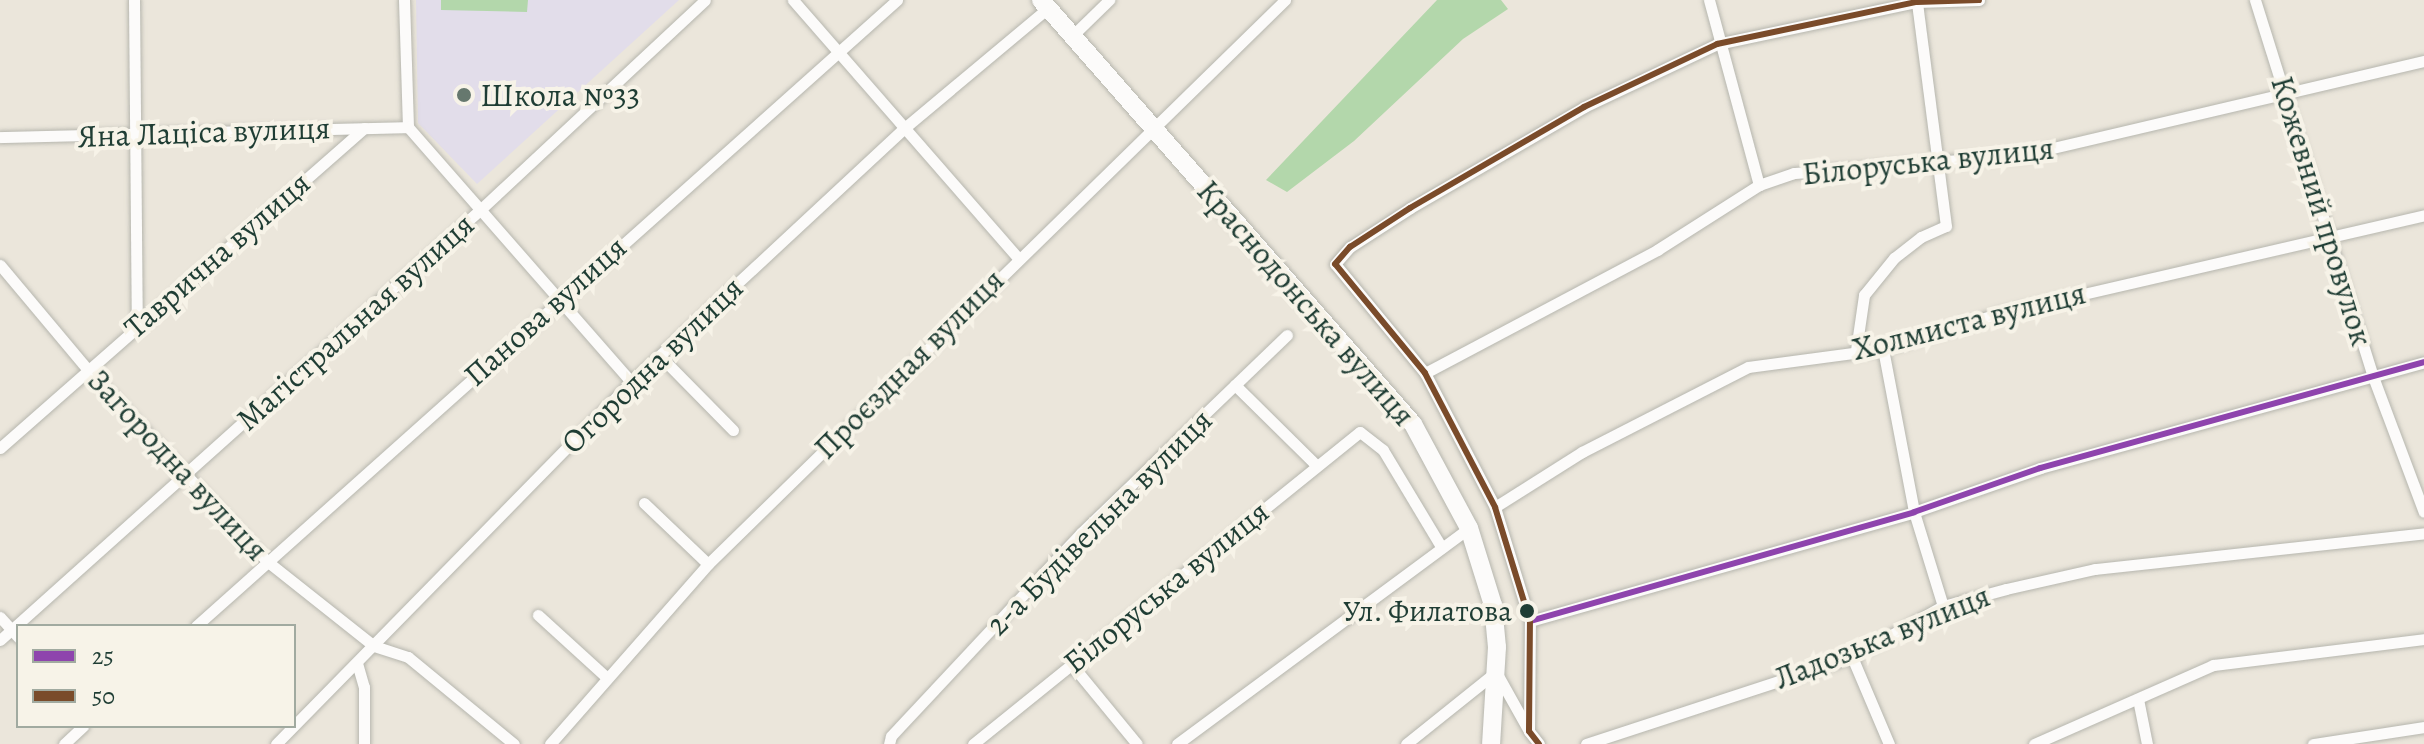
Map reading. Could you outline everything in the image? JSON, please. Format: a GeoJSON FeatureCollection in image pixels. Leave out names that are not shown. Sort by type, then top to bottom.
{"type":"FeatureCollection","features":[{"type":"Feature","properties":{"kind":"main road","name":"Краснодонська вулиця"},"geometry":{"type":"LineString","coordinates":[[1045,4],[1396,401],[1469,528],[1493,605],[1496,672],[1491,744]]}},
{"type":"Feature","properties":{"kind":"street"},"geometry":{"type":"LineString","coordinates":[[134,0],[137,322]]}},
{"type":"Feature","properties":{"kind":"street"},"geometry":{"type":"LineString","coordinates":[[404,0],[408,127],[631,382]]}},
{"type":"Feature","properties":{"kind":"street","name":"Магістральная вулиця"},"geometry":{"type":"LineString","coordinates":[[26,624],[705,0]]}},
{"type":"Feature","properties":{"kind":"street"},"geometry":{"type":"LineString","coordinates":[[793,0],[838,49],[902,130],[1017,257]]}},
{"type":"Feature","properties":{"kind":"street","name":"Панова вулиця"},"geometry":{"type":"LineString","coordinates":[[198,624],[559,298],[897,0]]}},
{"type":"Feature","properties":{"kind":"street"},"geometry":{"type":"LineString","coordinates":[[1072,36],[1109,0]]}},
{"type":"Feature","properties":{"kind":"street","name":"Проєздная вулиця"},"geometry":{"type":"LineString","coordinates":[[550,744],[605,676],[708,564],[1017,257],[1285,0]]}},
{"type":"Feature","properties":{"kind":"street"},"geometry":{"type":"LineString","coordinates":[[1709,0],[1717,44],[1759,185]]}},
{"type":"Feature","properties":{"kind":"street"},"geometry":{"type":"LineString","coordinates":[[1529,731],[1530,621],[1495,507],[1425,373],[1335,264],[1350,247],[1410,208],[1584,107],[1717,44],[1917,2],[1979,0]]}},
{"type":"Feature","properties":{"kind":"street","name":"Кожевний провулок"},"geometry":{"type":"LineString","coordinates":[[2255,0],[2330,228],[2327,234],[2372,374],[2424,512]]}},
{"type":"Feature","properties":{"kind":"street"},"geometry":{"type":"LineString","coordinates":[[1856,350],[1858,310],[1864,295],[1921,237],[1946,226],[1917,2]]}},
{"type":"Feature","properties":{"kind":"street","name":"Огородна вулиця"},"geometry":{"type":"LineString","coordinates":[[296,724],[631,382],[902,130],[1045,4]]}},
{"type":"Feature","properties":{"kind":"street","name":"Білоруська вулиця"},"geometry":{"type":"LineString","coordinates":[[1425,373],[1657,250],[1759,185],[1794,173],[1939,159],[2023,155],[2069,147],[2201,117],[2285,90],[2424,61]]}},
{"type":"Feature","properties":{"kind":"street","name":"Яна Лаціса вулиця"},"geometry":{"type":"LineString","coordinates":[[0,137],[408,127]]}},
{"type":"Feature","properties":{"kind":"street","name":"Таврична вулиця"},"geometry":{"type":"LineString","coordinates":[[0,448],[89,371],[137,322],[364,128]]}},
{"type":"Feature","properties":{"kind":"street","name":"Холмиста вулиця"},"geometry":{"type":"LineString","coordinates":[[1495,507],[1582,452],[1748,367],[1856,350],[1883,349],[2001,313],[2327,234],[2424,215]]}},
{"type":"Feature","properties":{"kind":"street","name":"Загородна вулиця"},"geometry":{"type":"LineString","coordinates":[[0,265],[89,371],[268,562],[374,646],[408,657],[514,744]]}},
{"type":"Feature","properties":{"kind":"street"},"geometry":{"type":"LineString","coordinates":[[1235,385],[1287,335]]}},
{"type":"Feature","properties":{"kind":"street"},"geometry":{"type":"LineString","coordinates":[[1883,349],[1914,512],[1943,606]]}},
{"type":"Feature","properties":{"kind":"street"},"geometry":{"type":"LineString","coordinates":[[660,356],[733,430]]}},
{"type":"Feature","properties":{"kind":"street"},"geometry":{"type":"LineString","coordinates":[[1530,621],[1914,512],[2040,468],[2424,362]]}},
{"type":"Feature","properties":{"kind":"street","name":"2-а Будівельна вулиця"},"geometry":{"type":"LineString","coordinates":[[889,744],[891,736],[1081,533],[1235,385],[1316,465]]}},
{"type":"Feature","properties":{"kind":"street","name":"Білоруська вулиця"},"geometry":{"type":"LineString","coordinates":[[973,744],[1360,432],[1383,450],[1442,548]]}},
{"type":"Feature","properties":{"kind":"street"},"geometry":{"type":"LineString","coordinates":[[644,503],[708,564]]}},
{"type":"Feature","properties":{"kind":"street"},"geometry":{"type":"LineString","coordinates":[[1177,744],[1469,528]]}},
{"type":"Feature","properties":{"kind":"street","name":"Ладозька вулиця"},"geometry":{"type":"LineString","coordinates":[[1586,744],[1852,657],[1943,606],[2095,569],[2424,533]]}},
{"type":"Feature","properties":{"kind":"street"},"geometry":{"type":"LineString","coordinates":[[538,615],[605,676]]}},
{"type":"Feature","properties":{"kind":"street"},"geometry":{"type":"LineString","coordinates":[[0,617],[15,634]]}},
{"type":"Feature","properties":{"kind":"street","name":"Магістральная вулиця"},"geometry":{"type":"LineString","coordinates":[[0,640],[15,634]]}},
{"type":"Feature","properties":{"kind":"street"},"geometry":{"type":"LineString","coordinates":[[2034,744],[2213,665],[2424,639]]}},
{"type":"Feature","properties":{"kind":"street"},"geometry":{"type":"LineString","coordinates":[[1852,657],[1889,744]]}},
{"type":"Feature","properties":{"kind":"street"},"geometry":{"type":"LineString","coordinates":[[357,663],[364,687],[364,744]]}},
{"type":"Feature","properties":{"kind":"street"},"geometry":{"type":"LineString","coordinates":[[1072,665],[1137,744]]}},
{"type":"Feature","properties":{"kind":"street"},"geometry":{"type":"LineString","coordinates":[[1406,744],[1496,672],[1539,744]]}},
{"type":"Feature","properties":{"kind":"street"},"geometry":{"type":"LineString","coordinates":[[2138,699],[2147,744]]}},
{"type":"Feature","properties":{"kind":"street"},"geometry":{"type":"LineString","coordinates":[[2313,744],[2424,727]]}},
{"type":"Feature","properties":{"kind":"street"},"geometry":{"type":"LineString","coordinates":[[64,744],[81,728]]}},
{"type":"Feature","properties":{"kind":"street","name":"Огородна вулиця"},"geometry":{"type":"LineString","coordinates":[[276,744],[292,728]]}},
{"type":"Feature","properties":{"kind":"shaded area"},"geometry":{"type":"Polygon","coordinates":[[[416,0],[679,0],[477,184],[418,123],[416,0]]]}},
{"type":"Feature","properties":{"kind":"green space"},"geometry":{"type":"Polygon","coordinates":[[[441,0],[528,0],[527,12],[441,10],[441,0]]]}},
{"type":"Feature","properties":{"kind":"green space"},"geometry":{"type":"Polygon","coordinates":[[[1437,0],[1501,0],[1508,9],[1463,39],[1354,141],[1287,192],[1266,180],[1437,0]]]}},
{"type":"Feature","properties":{"kind":"transit line","name":"50"},"geometry":{"type":"LineString","coordinates":[[1539,744],[1529,731],[1530,621],[1495,507],[1425,373],[1335,264],[1350,247],[1410,208],[1584,107],[1717,44],[1917,2],[1979,0]]}},
{"type":"Feature","properties":{"kind":"transit line","name":"25"},"geometry":{"type":"LineString","coordinates":[[1530,621],[1914,512],[2040,468],[2424,362]]}},
{"type":"Feature","properties":{"kind":"place","name":"Школа №33"},"geometry":{"type":"Point","coordinates":[464,95]}},
{"type":"Feature","properties":{"kind":"place","name":"Ул. Филатова"},"geometry":{"type":"Point","coordinates":[1527,611]}}]}
